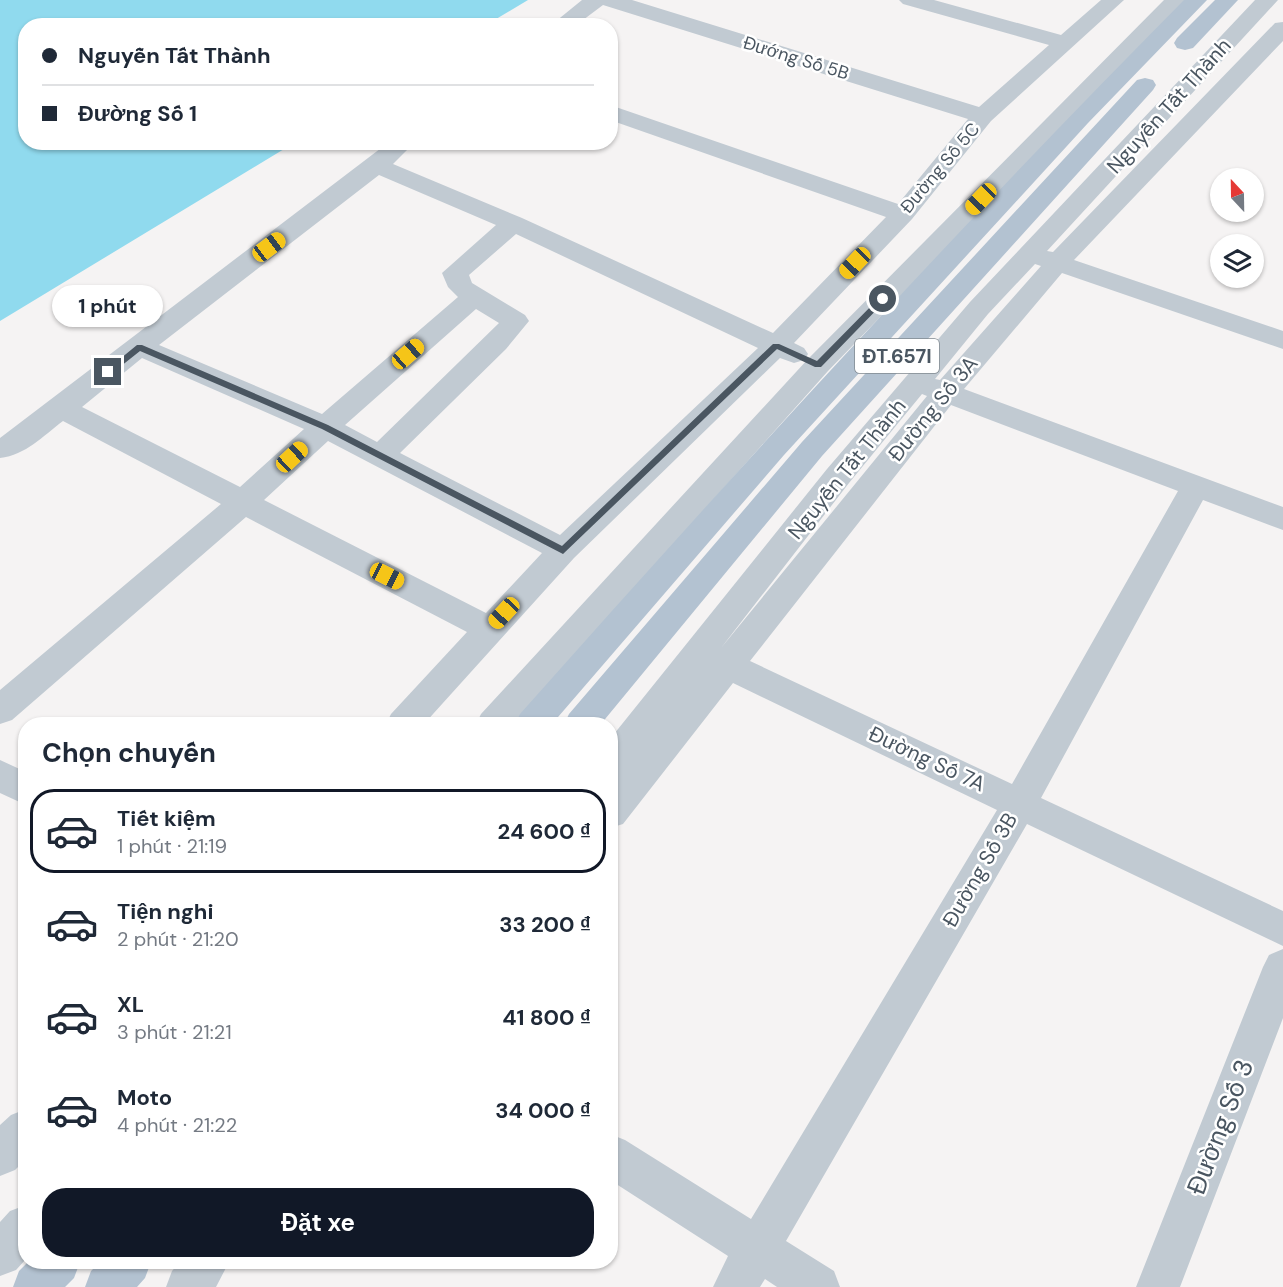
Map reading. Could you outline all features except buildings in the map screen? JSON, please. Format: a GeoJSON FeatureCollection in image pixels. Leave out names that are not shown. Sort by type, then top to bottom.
{"type":"FeatureCollection","features":[{"type":"Feature","properties":{"kind":"main road","name":"ĐT.657I"},"geometry":{"type":"LineString","coordinates":[[538,717],[774,448],[1080,118],[1196,0]]}},
{"type":"Feature","properties":{"kind":"main road","name":"Nguyễn Tất Thành"},"geometry":{"type":"LineString","coordinates":[[587,717],[812,449],[1113,117],[1227,0]]}},
{"type":"Feature","properties":{"kind":"main road"},"geometry":{"type":"LineString","coordinates":[[35,1287],[51,1269]]}},
{"type":"Feature","properties":{"kind":"main road"},"geometry":{"type":"LineString","coordinates":[[106,1287],[123,1269]]}},
{"type":"Feature","properties":{"kind":"street"},"geometry":{"type":"LineString","coordinates":[[571,18],[596,0]]}},
{"type":"Feature","properties":{"kind":"street","name":"Đướng Số 5B"},"geometry":{"type":"LineString","coordinates":[[610,0],[983,116]]}},
{"type":"Feature","properties":{"kind":"street"},"geometry":{"type":"LineString","coordinates":[[910,0],[1065,43]]}},
{"type":"Feature","properties":{"kind":"street","name":"Đường Số 5C"},"geometry":{"type":"LineString","coordinates":[[409,717],[563,550],[776,346],[903,214],[983,116],[1113,0]]}},
{"type":"Feature","properties":{"kind":"street"},"geometry":{"type":"LineString","coordinates":[[499,717],[818,365],[1176,0]]}},
{"type":"Feature","properties":{"kind":"street","name":"Nguyễn Tất Thành"},"geometry":{"type":"LineString","coordinates":[[932,388],[979,308],[1267,0]]}},
{"type":"Feature","properties":{"kind":"street","name":"Đường Số 3A"},"geometry":{"type":"LineString","coordinates":[[618,801],[714,659],[932,388],[1283,28]]}},
{"type":"Feature","properties":{"kind":"street"},"geometry":{"type":"LineString","coordinates":[[618,115],[903,214]]}},
{"type":"Feature","properties":{"kind":"street"},"geometry":{"type":"LineString","coordinates":[[3,449],[61,408],[395,150]]}},
{"type":"Feature","properties":{"kind":"street"},"geometry":{"type":"LineString","coordinates":[[377,166],[513,223],[818,365]]}},
{"type":"Feature","properties":{"kind":"street"},"geometry":{"type":"LineString","coordinates":[[380,456],[496,343],[515,321],[461,287],[455,273],[513,223]]}},
{"type":"Feature","properties":{"kind":"street"},"geometry":{"type":"LineString","coordinates":[[1030,253],[1283,340]]}},
{"type":"Feature","properties":{"kind":"street"},"geometry":{"type":"LineString","coordinates":[[0,710],[243,502],[474,297]]}},
{"type":"Feature","properties":{"kind":"street"},"geometry":{"type":"LineString","coordinates":[[140,347],[325,427],[563,550]]}},
{"type":"Feature","properties":{"kind":"street"},"geometry":{"type":"LineString","coordinates":[[932,388],[1283,519]]}},
{"type":"Feature","properties":{"kind":"street"},"geometry":{"type":"LineString","coordinates":[[61,408],[489,629]]}},
{"type":"Feature","properties":{"kind":"street","name":"Đường Số 3B"},"geometry":{"type":"LineString","coordinates":[[735,1287],[1020,803],[1195,487]]}},
{"type":"Feature","properties":{"kind":"street"},"geometry":{"type":"LineString","coordinates":[[618,757],[714,659]]}},
{"type":"Feature","properties":{"kind":"street","name":"Đường Số 7A"},"geometry":{"type":"LineString","coordinates":[[714,659],[1283,928]]}},
{"type":"Feature","properties":{"kind":"street"},"geometry":{"type":"LineString","coordinates":[[0,775],[18,785]]}},
{"type":"Feature","properties":{"kind":"street","name":"Đường Số 3"},"geometry":{"type":"LineString","coordinates":[[1158,1287],[1283,967]]}},
{"type":"Feature","properties":{"kind":"street"},"geometry":{"type":"LineString","coordinates":[[0,1155],[18,1137]]}},
{"type":"Feature","properties":{"kind":"street"},"geometry":{"type":"LineString","coordinates":[[618,1160],[818,1287]]}},
{"type":"Feature","properties":{"kind":"street"},"geometry":{"type":"LineString","coordinates":[[0,1254],[18,1235]]}},
{"type":"Feature","properties":{"kind":"street"},"geometry":{"type":"LineString","coordinates":[[188,1287],[202,1269]]}},
{"type":"Feature","properties":{"kind":"water"},"geometry":{"type":"Polygon","coordinates":[[[0,0],[528,0],[498,18],[18,18],[18,150],[282,150],[0,321],[0,0]]]}},
{"type":"Feature","properties":{"kind":"route"},"geometry":{"type":"LineString","coordinates":[[108,372],[140,347],[325,427],[563,550],[776,346],[818,365],[883,299]]}}]}
